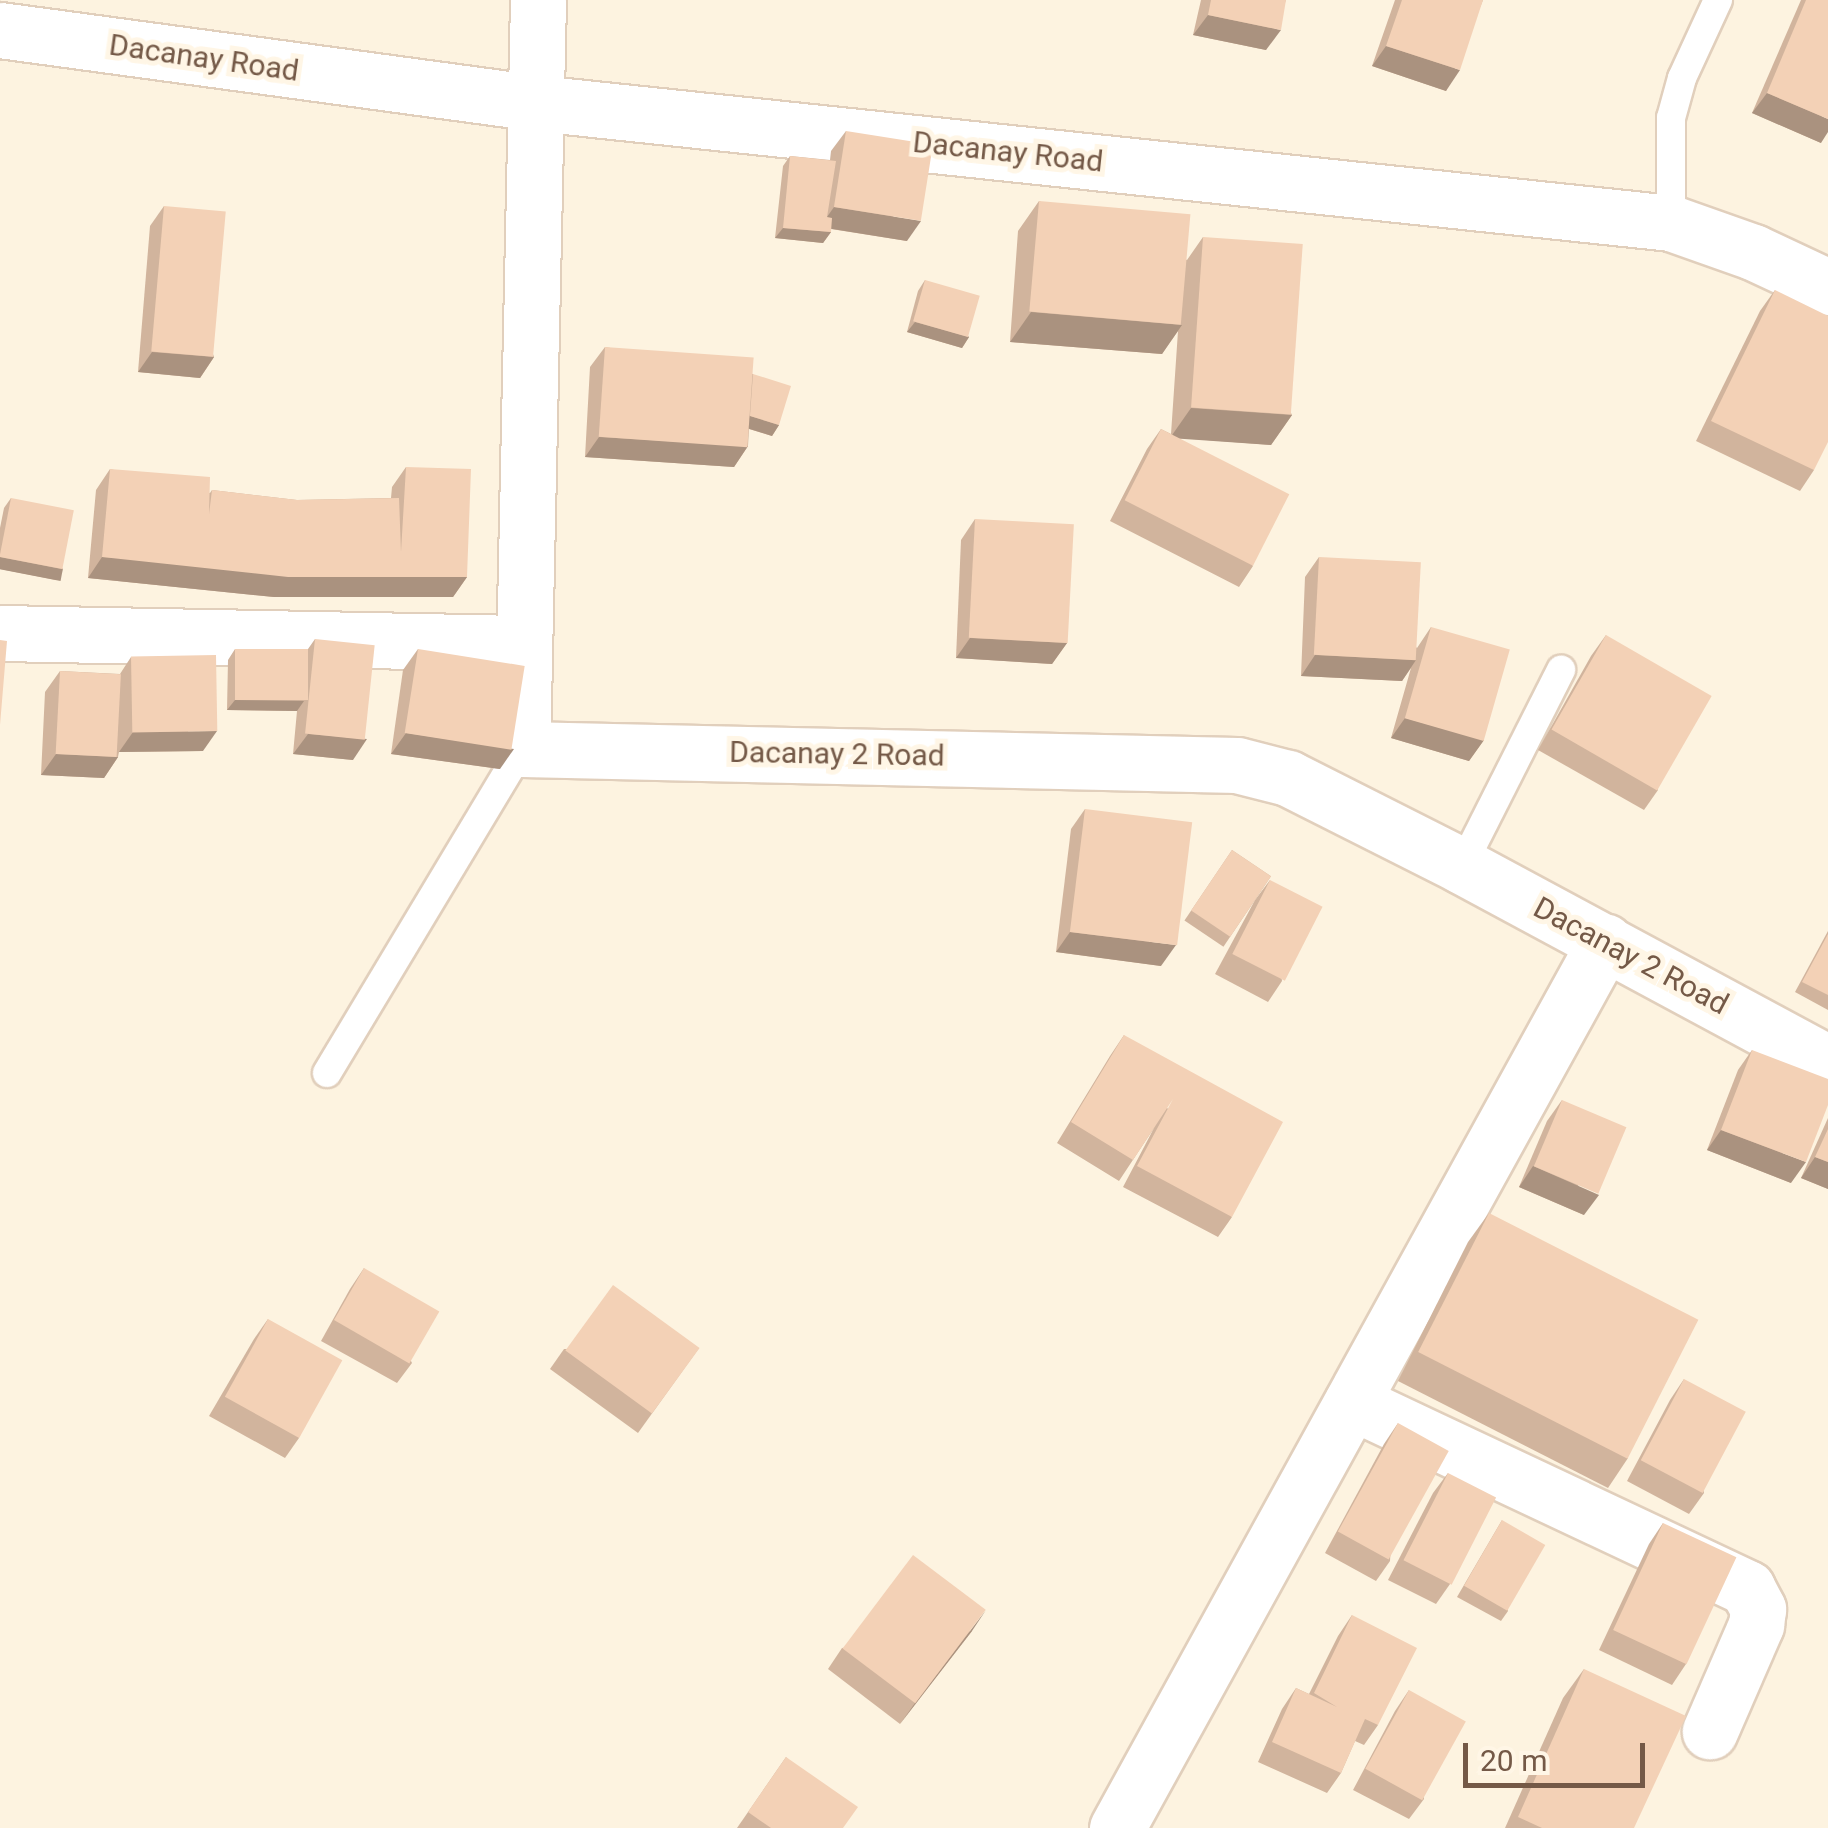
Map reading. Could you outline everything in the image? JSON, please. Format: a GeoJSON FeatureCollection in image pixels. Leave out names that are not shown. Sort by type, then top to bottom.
{"type":"FeatureCollection","features":[{"type":"Feature","properties":{"kind":"street"},"geometry":{"type":"LineString","coordinates":[[522,748],[538,0]]}},
{"type":"Feature","properties":{"kind":"street","name":"Dacanay Road"},"geometry":{"type":"LineString","coordinates":[[0,30],[537,104],[1671,223],[1753,252],[1828,286]]}},
{"type":"Feature","properties":{"kind":"street"},"geometry":{"type":"LineString","coordinates":[[0,632],[523,643]]}},
{"type":"Feature","properties":{"kind":"street","name":"Dacanay 2 Road"},"geometry":{"type":"LineString","coordinates":[[522,748],[1237,765],[1288,778],[1462,866],[1828,1063]]}},
{"type":"Feature","properties":{"kind":"street"},"geometry":{"type":"LineString","coordinates":[[1116,1828],[1605,942]]}},
{"type":"Feature","properties":{"kind":"street"},"geometry":{"type":"LineString","coordinates":[[1352,1402],[1747,1588],[1758,1609],[1756,1625],[1710,1731]]}},
{"type":"Feature","properties":{"kind":"lane"},"geometry":{"type":"LineString","coordinates":[[1671,223],[1671,118],[1682,78],[1718,0]]}},
{"type":"Feature","properties":{"kind":"lane"},"geometry":{"type":"LineString","coordinates":[[1462,866],[1561,670]]}},
{"type":"Feature","properties":{"kind":"lane"},"geometry":{"type":"LineString","coordinates":[[327,1073],[522,748]]}},
{"type":"Feature","properties":{"kind":"building"},"geometry":{"type":"Polygon","coordinates":[[[1211,0],[1286,0],[1281,30],[1208,15],[1211,0]]]}},
{"type":"Feature","properties":{"kind":"building"},"geometry":{"type":"Polygon","coordinates":[[[1402,0],[1483,0],[1460,70],[1386,46],[1402,0]]]}},
{"type":"Feature","properties":{"kind":"building"},"geometry":{"type":"Polygon","coordinates":[[[1806,0],[1828,0],[1828,119],[1767,93],[1806,0]]]}},
{"type":"Feature","properties":{"kind":"building"},"geometry":{"type":"Polygon","coordinates":[[[846,131],[933,145],[921,221],[834,207],[846,131]]]}},
{"type":"Feature","properties":{"kind":"building"},"geometry":{"type":"Polygon","coordinates":[[[790,156],[836,161],[827,217],[832,218],[831,232],[783,228],[790,156]]]}},
{"type":"Feature","properties":{"kind":"building"},"geometry":{"type":"Polygon","coordinates":[[[1039,201],[1190,214],[1181,325],[1029,312],[1039,201]]]}},
{"type":"Feature","properties":{"kind":"building"},"geometry":{"type":"Polygon","coordinates":[[[164,206],[226,211],[213,357],[151,351],[164,206]]]}},
{"type":"Feature","properties":{"kind":"building"},"geometry":{"type":"Polygon","coordinates":[[[1203,237],[1303,244],[1291,415],[1191,408],[1203,237]]]}},
{"type":"Feature","properties":{"kind":"building"},"geometry":{"type":"Polygon","coordinates":[[[925,280],[980,296],[968,337],[913,321],[925,280]]]}},
{"type":"Feature","properties":{"kind":"building"},"geometry":{"type":"Polygon","coordinates":[[[1775,290],[1828,316],[1828,442],[1814,470],[1711,421],[1775,290]]]}},
{"type":"Feature","properties":{"kind":"building"},"geometry":{"type":"Polygon","coordinates":[[[605,347],[754,357],[747,447],[599,437],[605,347]]]}},
{"type":"Feature","properties":{"kind":"building"},"geometry":{"type":"Polygon","coordinates":[[[753,374],[791,386],[779,425],[750,416],[753,374]]]}},
{"type":"Feature","properties":{"kind":"building"},"geometry":{"type":"Polygon","coordinates":[[[1161,429],[1289,494],[1253,566],[1125,500],[1161,429]]]}},
{"type":"Feature","properties":{"kind":"building"},"geometry":{"type":"Polygon","coordinates":[[[406,467],[471,469],[467,577],[288,577],[102,557],[110,469],[210,477],[209,514],[212,490],[297,500],[399,498],[401,552],[406,467]]]}},
{"type":"Feature","properties":{"kind":"building"},"geometry":{"type":"Polygon","coordinates":[[[11,498],[74,510],[62,569],[0,557],[11,498]]]}},
{"type":"Feature","properties":{"kind":"building"},"geometry":{"type":"Polygon","coordinates":[[[975,519],[1074,524],[1068,643],[969,638],[975,519]]]}},
{"type":"Feature","properties":{"kind":"building"},"geometry":{"type":"Polygon","coordinates":[[[1319,557],[1421,562],[1416,660],[1314,655],[1319,557]]]}},
{"type":"Feature","properties":{"kind":"building"},"geometry":{"type":"Polygon","coordinates":[[[1431,627],[1510,650],[1484,741],[1405,718],[1431,627]]]}},
{"type":"Feature","properties":{"kind":"building"},"geometry":{"type":"Polygon","coordinates":[[[1606,635],[1712,696],[1657,790],[1552,729],[1606,635]]]}},
{"type":"Feature","properties":{"kind":"building"},"geometry":{"type":"Polygon","coordinates":[[[315,639],[375,645],[365,740],[305,733],[315,639]]]}},
{"type":"Feature","properties":{"kind":"building"},"geometry":{"type":"Polygon","coordinates":[[[0,640],[7,641],[0,725],[0,640]]]}},
{"type":"Feature","properties":{"kind":"building"},"geometry":{"type":"Polygon","coordinates":[[[235,649],[308,649],[308,700],[235,700],[235,649]]]}},
{"type":"Feature","properties":{"kind":"building"},"geometry":{"type":"Polygon","coordinates":[[[418,649],[525,666],[511,750],[405,733],[418,649]]]}},
{"type":"Feature","properties":{"kind":"building"},"geometry":{"type":"Polygon","coordinates":[[[216,655],[217,731],[132,732],[131,656],[216,655]]]}},
{"type":"Feature","properties":{"kind":"building"},"geometry":{"type":"Polygon","coordinates":[[[60,671],[121,674],[117,757],[56,754],[60,671]]]}},
{"type":"Feature","properties":{"kind":"building"},"geometry":{"type":"Polygon","coordinates":[[[1085,809],[1192,822],[1177,945],[1070,932],[1085,809]]]}},
{"type":"Feature","properties":{"kind":"building"},"geometry":{"type":"Polygon","coordinates":[[[1232,850],[1271,876],[1230,937],[1191,911],[1232,850]]]}},
{"type":"Feature","properties":{"kind":"building"},"geometry":{"type":"Polygon","coordinates":[[[1270,880],[1323,907],[1285,981],[1232,954],[1270,880]]]}},
{"type":"Feature","properties":{"kind":"building"},"geometry":{"type":"Polygon","coordinates":[[[1828,934],[1828,995],[1802,982],[1828,934]]]}},
{"type":"Feature","properties":{"kind":"building"},"geometry":{"type":"Polygon","coordinates":[[[1124,1035],[1283,1122],[1232,1217],[1137,1166],[1173,1099],[1133,1160],[1071,1122],[1124,1035]]]}},
{"type":"Feature","properties":{"kind":"building"},"geometry":{"type":"Polygon","coordinates":[[[1752,1050],[1828,1079],[1828,1105],[1806,1162],[1721,1130],[1752,1050]]]}},
{"type":"Feature","properties":{"kind":"building"},"geometry":{"type":"Polygon","coordinates":[[[1562,1100],[1626,1127],[1598,1194],[1534,1166],[1562,1100]]]}},
{"type":"Feature","properties":{"kind":"building"},"geometry":{"type":"Polygon","coordinates":[[[1828,1129],[1828,1162],[1815,1157],[1828,1129]]]}},
{"type":"Feature","properties":{"kind":"building"},"geometry":{"type":"Polygon","coordinates":[[[1489,1213],[1698,1320],[1628,1459],[1418,1352],[1489,1213]]]}},
{"type":"Feature","properties":{"kind":"building"},"geometry":{"type":"Polygon","coordinates":[[[364,1268],[439,1312],[409,1363],[334,1320],[364,1268]]]}},
{"type":"Feature","properties":{"kind":"building"},"geometry":{"type":"Polygon","coordinates":[[[613,1285],[700,1348],[652,1413],[565,1351],[613,1285]]]}},
{"type":"Feature","properties":{"kind":"building"},"geometry":{"type":"Polygon","coordinates":[[[268,1319],[342,1360],[299,1438],[225,1397],[268,1319]]]}},
{"type":"Feature","properties":{"kind":"building"},"geometry":{"type":"Polygon","coordinates":[[[1684,1379],[1746,1412],[1703,1493],[1641,1460],[1684,1379]]]}},
{"type":"Feature","properties":{"kind":"building"},"geometry":{"type":"Polygon","coordinates":[[[1398,1423],[1449,1451],[1389,1560],[1338,1531],[1398,1423]]]}},
{"type":"Feature","properties":{"kind":"building"},"geometry":{"type":"Polygon","coordinates":[[[1448,1473],[1496,1498],[1452,1585],[1404,1560],[1448,1473]]]}},
{"type":"Feature","properties":{"kind":"building"},"geometry":{"type":"Polygon","coordinates":[[[1502,1520],[1545,1545],[1507,1611],[1464,1586],[1502,1520]]]}},
{"type":"Feature","properties":{"kind":"building"},"geometry":{"type":"Polygon","coordinates":[[[1663,1523],[1736,1557],[1687,1664],[1613,1630],[1663,1523]]]}},
{"type":"Feature","properties":{"kind":"building"},"geometry":{"type":"Polygon","coordinates":[[[913,1555],[986,1610],[915,1703],[843,1648],[913,1555]]]}},
{"type":"Feature","properties":{"kind":"building"},"geometry":{"type":"Polygon","coordinates":[[[1352,1615],[1417,1648],[1378,1725],[1365,1719],[1341,1773],[1272,1742],[1296,1688],[1337,1707],[1314,1693],[1352,1615]]]}},
{"type":"Feature","properties":{"kind":"building"},"geometry":{"type":"Polygon","coordinates":[[[1584,1669],[1686,1716],[1634,1828],[1542,1828],[1518,1817],[1584,1669]]]}},
{"type":"Feature","properties":{"kind":"building"},"geometry":{"type":"Polygon","coordinates":[[[1409,1690],[1466,1722],[1422,1800],[1365,1769],[1409,1690]]]}},
{"type":"Feature","properties":{"kind":"building"},"geometry":{"type":"Polygon","coordinates":[[[786,1757],[858,1807],[843,1828],[771,1828],[748,1812],[786,1757]]]}}]}
